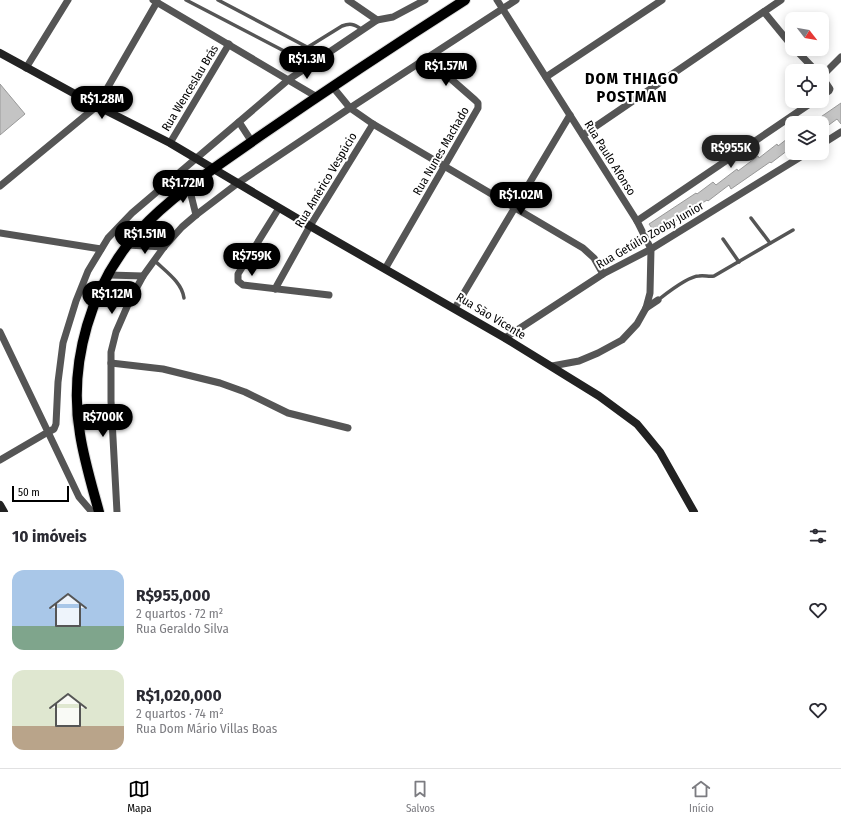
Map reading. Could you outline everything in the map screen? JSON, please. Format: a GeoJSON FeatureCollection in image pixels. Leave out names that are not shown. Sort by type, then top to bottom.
{"type":"FeatureCollection","features":[{"type":"Feature","properties":{"kind":"main road"},"geometry":{"type":"LineString","coordinates":[[99,512],[79,433],[77,376],[90,315],[109,275],[127,245],[155,215],[188,187],[332,86],[459,2]]}},
{"type":"Feature","properties":{"kind":"street"},"geometry":{"type":"LineString","coordinates":[[26,68],[68,0]]}},
{"type":"Feature","properties":{"kind":"street"},"geometry":{"type":"LineString","coordinates":[[348,0],[377,20]]}},
{"type":"Feature","properties":{"kind":"street","name":"Rua Paulo Afonso"},"geometry":{"type":"LineString","coordinates":[[497,0],[637,221],[651,249]]}},
{"type":"Feature","properties":{"kind":"street"},"geometry":{"type":"LineString","coordinates":[[117,512],[111,400],[112,352],[118,326],[130,300],[142,276],[164,247],[182,227],[238,183],[516,0]]}},
{"type":"Feature","properties":{"kind":"street"},"geometry":{"type":"LineString","coordinates":[[546,77],[662,0]]}},
{"type":"Feature","properties":{"kind":"street"},"geometry":{"type":"LineString","coordinates":[[583,135],[781,0]]}},
{"type":"Feature","properties":{"kind":"street"},"geometry":{"type":"LineString","coordinates":[[0,186],[97,106],[156,1],[317,97]]}},
{"type":"Feature","properties":{"kind":"street"},"geometry":{"type":"LineString","coordinates":[[0,460],[54,429],[56,424],[58,382],[63,343],[88,271],[108,238],[122,223],[196,158],[288,80],[361,29],[377,20],[393,16],[420,1]]}},
{"type":"Feature","properties":{"kind":"street"},"geometry":{"type":"LineString","coordinates":[[764,12],[785,38]]}},
{"type":"Feature","properties":{"kind":"street","name":"Rua Wenceslau Brás"},"geometry":{"type":"LineString","coordinates":[[170,143],[229,44]]}},
{"type":"Feature","properties":{"kind":"street","name":"Rua São Vicente"},"geometry":{"type":"LineString","coordinates":[[0,53],[214,168],[279,208],[455,308],[552,366],[598,396],[637,424],[660,452],[694,512]]}},
{"type":"Feature","properties":{"kind":"street"},"geometry":{"type":"LineString","coordinates":[[802,56],[809,64]]}},
{"type":"Feature","properties":{"kind":"street"},"geometry":{"type":"LineString","coordinates":[[829,70],[841,57]]}},
{"type":"Feature","properties":{"kind":"street","name":"Rua Nunes Machado"},"geometry":{"type":"LineString","coordinates":[[385,268],[478,108],[476,100],[427,58]]}},
{"type":"Feature","properties":{"kind":"street"},"geometry":{"type":"LineString","coordinates":[[332,86],[350,108],[373,124],[516,207],[583,248],[594,258],[603,274]]}},
{"type":"Feature","properties":{"kind":"street"},"geometry":{"type":"LineString","coordinates":[[637,221],[804,108]]}},
{"type":"Feature","properties":{"kind":"street"},"geometry":{"type":"LineString","coordinates":[[455,308],[570,115]]}},
{"type":"Feature","properties":{"kind":"street"},"geometry":{"type":"LineString","coordinates":[[239,122],[252,142]]}},
{"type":"Feature","properties":{"kind":"street","name":"Rua Américo Vespúcio"},"geometry":{"type":"LineString","coordinates":[[275,289],[310,226],[373,124]]}},
{"type":"Feature","properties":{"kind":"street"},"geometry":{"type":"LineString","coordinates":[[829,140],[841,132]]}},
{"type":"Feature","properties":{"kind":"street","name":"Rua Getúlio Zooby Junior"},"geometry":{"type":"LineString","coordinates":[[505,338],[603,274],[651,249],[796,160]]}},
{"type":"Feature","properties":{"kind":"street"},"geometry":{"type":"LineString","coordinates":[[188,187],[196,215]]}},
{"type":"Feature","properties":{"kind":"street"},"geometry":{"type":"LineString","coordinates":[[279,208],[237,278],[239,283],[243,286],[329,295]]}},
{"type":"Feature","properties":{"kind":"street"},"geometry":{"type":"LineString","coordinates":[[0,233],[101,248]]}},
{"type":"Feature","properties":{"kind":"street"},"geometry":{"type":"LineString","coordinates":[[127,245],[164,247]]}},
{"type":"Feature","properties":{"kind":"street"},"geometry":{"type":"LineString","coordinates":[[552,366],[579,361],[598,353],[622,340],[637,324],[646,308],[650,293],[651,249]]}},
{"type":"Feature","properties":{"kind":"street"},"geometry":{"type":"LineString","coordinates":[[109,275],[142,276]]}},
{"type":"Feature","properties":{"kind":"street"},"geometry":{"type":"LineString","coordinates":[[646,308],[658,300]]}},
{"type":"Feature","properties":{"kind":"street"},"geometry":{"type":"LineString","coordinates":[[0,332],[79,497],[92,512]]}},
{"type":"Feature","properties":{"kind":"street"},"geometry":{"type":"LineString","coordinates":[[111,363],[163,370],[220,383],[245,392],[288,413],[348,428]]}},
{"type":"Feature","properties":{"kind":"lane"},"geometry":{"type":"LineString","coordinates":[[186,0],[292,54],[307,47],[342,26],[349,24],[356,25],[361,29]]}},
{"type":"Feature","properties":{"kind":"lane"},"geometry":{"type":"LineString","coordinates":[[218,0],[307,47]]}},
{"type":"Feature","properties":{"kind":"lane"},"geometry":{"type":"LineString","coordinates":[[751,218],[770,243]]}},
{"type":"Feature","properties":{"kind":"lane"},"geometry":{"type":"LineString","coordinates":[[658,300],[692,277],[714,276],[793,230]]}},
{"type":"Feature","properties":{"kind":"lane"},"geometry":{"type":"LineString","coordinates":[[723,239],[739,262]]}},
{"type":"Feature","properties":{"kind":"lane"},"geometry":{"type":"LineString","coordinates":[[154,260],[180,285],[184,291],[184,298]]}},
{"type":"Feature","properties":{"kind":"building"},"geometry":{"type":"Polygon","coordinates":[[[0,84],[25,114],[0,135],[0,84]]]}},
{"type":"Feature","properties":{"kind":"building"},"geometry":{"type":"Polygon","coordinates":[[[841,103],[841,124],[837,119],[829,125],[829,116],[822,116],[841,103]]]}},
{"type":"Feature","properties":{"kind":"building"},"geometry":{"type":"Polygon","coordinates":[[[785,140],[785,152],[731,189],[729,185],[708,201],[707,200],[656,234],[649,224],[696,193],[697,194],[713,182],[716,185],[737,169],[738,171],[758,156],[759,158],[777,144],[778,146],[785,140]]]}},
{"type":"Feature","properties":{"kind":"district","name":"DOM THIAGO POSTMAN"},"geometry":{"type":"Point","coordinates":[632,87]}}]}
